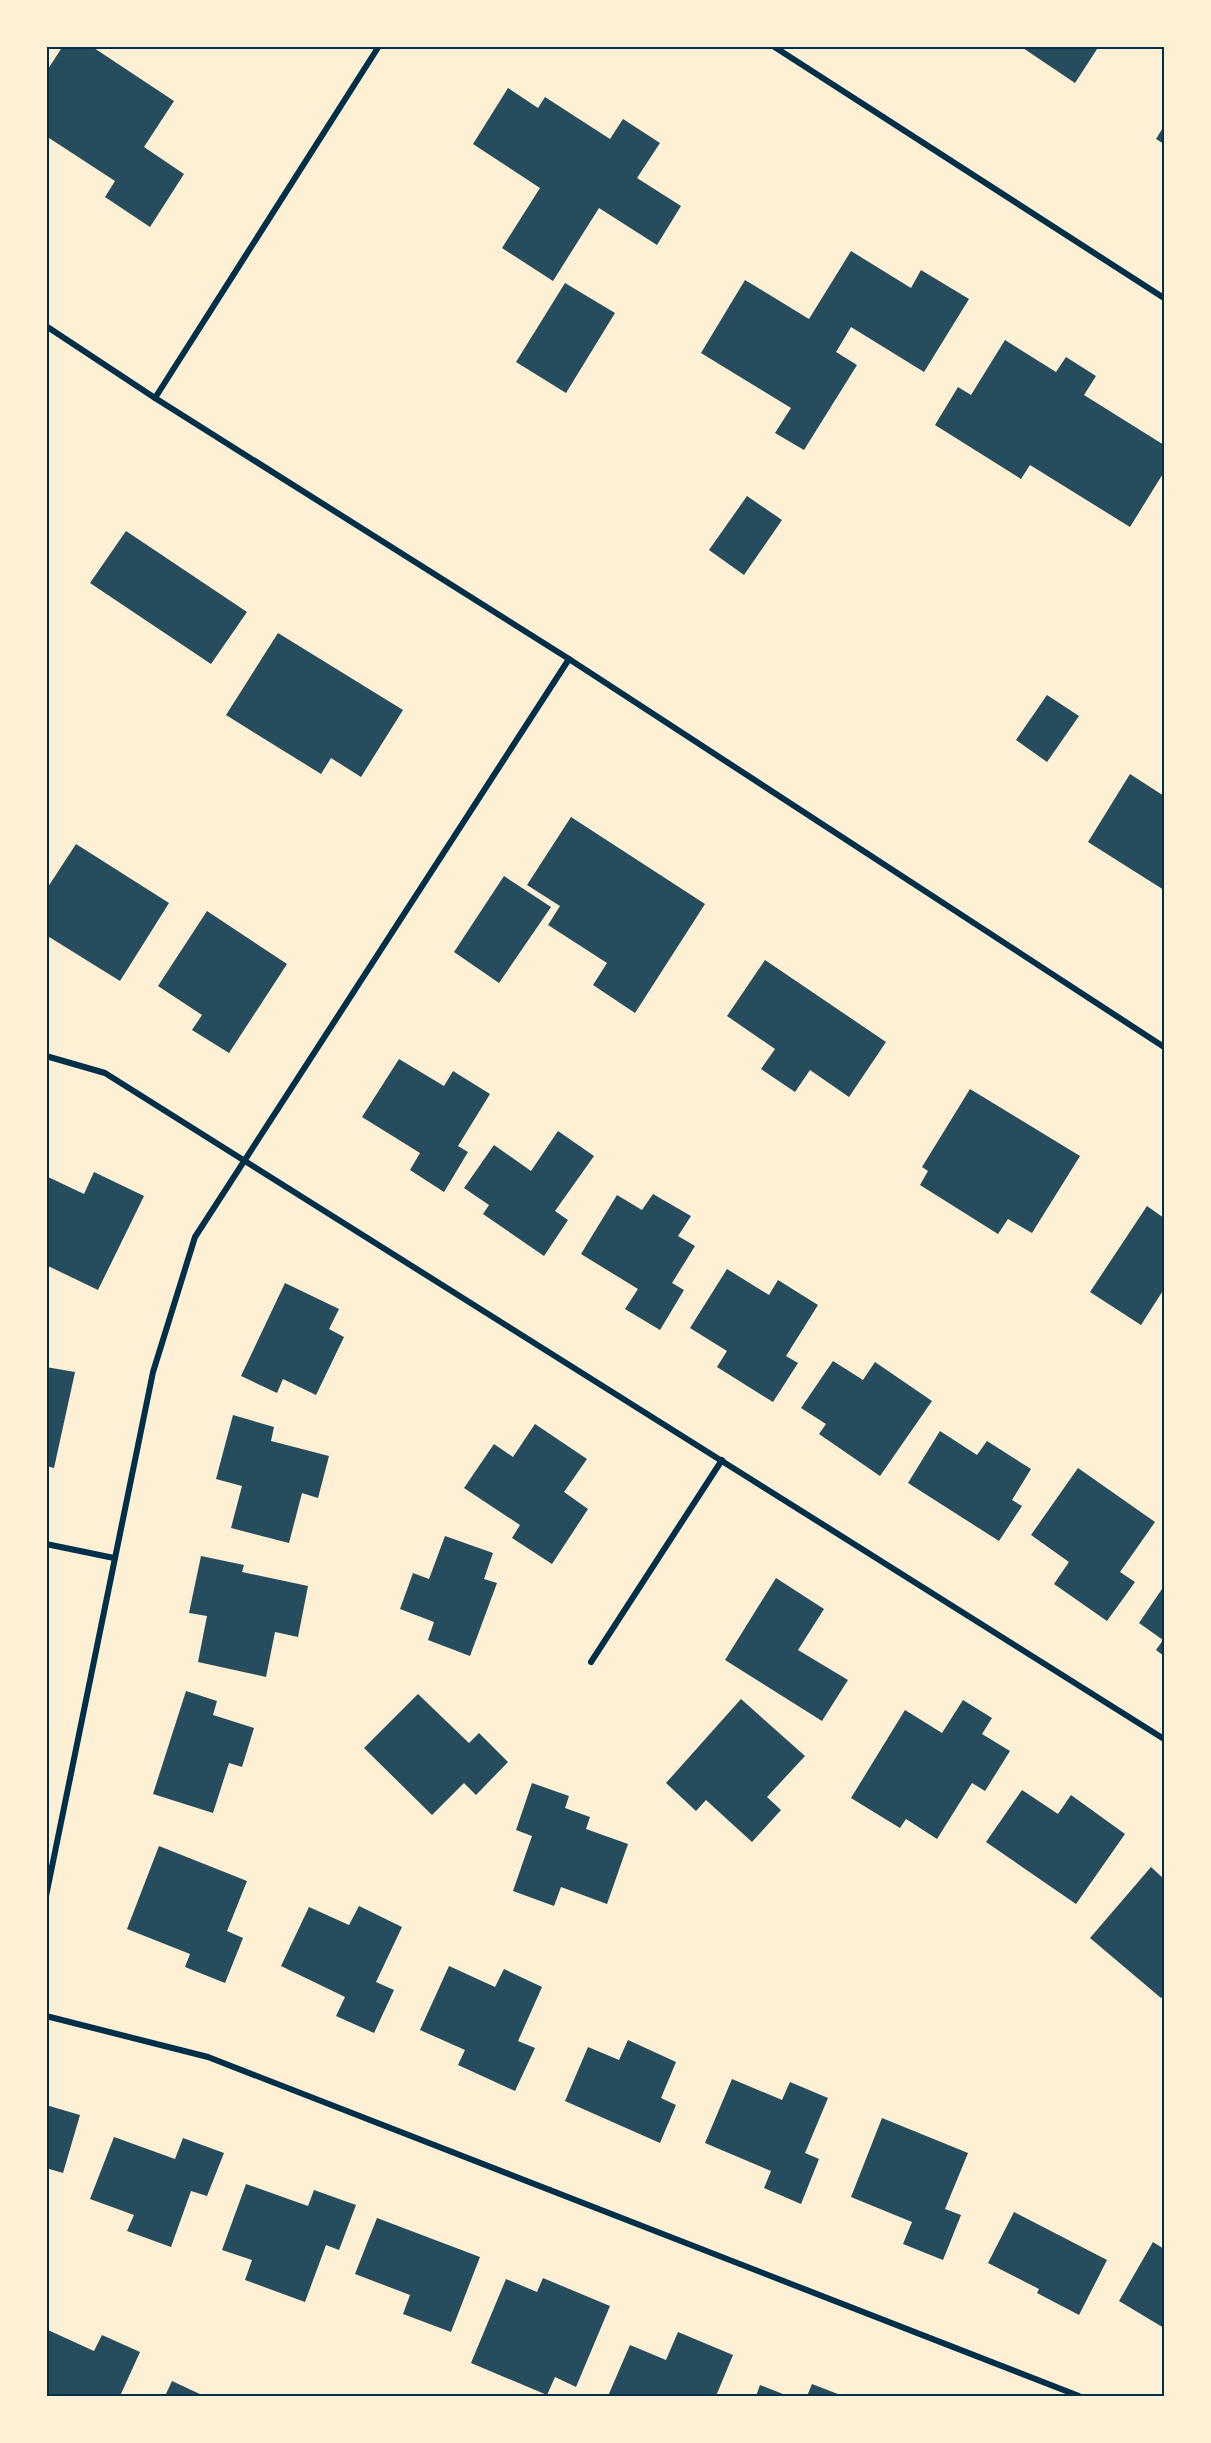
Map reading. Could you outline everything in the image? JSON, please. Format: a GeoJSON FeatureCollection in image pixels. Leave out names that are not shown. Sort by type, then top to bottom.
{"type":"FeatureCollection","features":[{"type":"Feature","properties":{"kind":"street"},"geometry":{"type":"LineString","coordinates":[[155,398],[379,46]]}},
{"type":"Feature","properties":{"kind":"street"},"geometry":{"type":"LineString","coordinates":[[773,46],[1164,298]]}},
{"type":"Feature","properties":{"kind":"street"},"geometry":{"type":"LineString","coordinates":[[46,326],[155,398],[569,659],[1164,1047]]}},
{"type":"Feature","properties":{"kind":"street"},"geometry":{"type":"LineString","coordinates":[[46,1896],[153,1372],[195,1237],[569,659]]}},
{"type":"Feature","properties":{"kind":"street"},"geometry":{"type":"LineString","coordinates":[[46,1056],[105,1073],[1164,1739]]}},
{"type":"Feature","properties":{"kind":"street"},"geometry":{"type":"LineString","coordinates":[[591,1662],[722,1460]]}},
{"type":"Feature","properties":{"kind":"street"},"geometry":{"type":"LineString","coordinates":[[46,1544],[114,1558]]}},
{"type":"Feature","properties":{"kind":"street"},"geometry":{"type":"LineString","coordinates":[[46,2016],[208,2057],[1079,2397]]}},
{"type":"Feature","properties":{"kind":"building"},"geometry":{"type":"Polygon","coordinates":[[[63,46],[91,46],[174,101],[144,147],[184,174],[150,227],[105,197],[115,181],[46,136],[46,72],[63,46]]]}},
{"type":"Feature","properties":{"kind":"building"},"geometry":{"type":"Polygon","coordinates":[[[1020,46],[1099,46],[1075,83],[1020,46]]]}},
{"type":"Feature","properties":{"kind":"building"},"geometry":{"type":"Polygon","coordinates":[[[508,88],[538,108],[545,97],[610,139],[623,119],[660,143],[637,178],[681,206],[657,245],[599,208],[553,281],[502,248],[540,188],[473,144],[508,88]]]}},
{"type":"Feature","properties":{"kind":"building"},"geometry":{"type":"Polygon","coordinates":[[[1164,126],[1164,144],[1156,139],[1164,126]]]}},
{"type":"Feature","properties":{"kind":"building"},"geometry":{"type":"Polygon","coordinates":[[[851,251],[911,288],[921,270],[969,299],[924,372],[851,327],[836,352],[857,365],[804,450],[775,433],[791,408],[701,353],[745,280],[809,319],[851,251]]]}},
{"type":"Feature","properties":{"kind":"building"},"geometry":{"type":"Polygon","coordinates":[[[565,283],[615,313],[566,393],[516,362],[565,283]]]}},
{"type":"Feature","properties":{"kind":"building"},"geometry":{"type":"Polygon","coordinates":[[[1005,340],[1056,372],[1066,357],[1096,376],[1084,395],[1164,445],[1164,472],[1130,527],[1030,465],[1021,479],[935,425],[958,387],[971,395],[1005,340]]]}},
{"type":"Feature","properties":{"kind":"building"},"geometry":{"type":"Polygon","coordinates":[[[747,496],[782,520],[744,575],[709,550],[747,496]]]}},
{"type":"Feature","properties":{"kind":"building"},"geometry":{"type":"Polygon","coordinates":[[[126,531],[247,612],[211,664],[90,583],[126,531]]]}},
{"type":"Feature","properties":{"kind":"building"},"geometry":{"type":"Polygon","coordinates":[[[278,633],[403,710],[361,777],[331,758],[321,774],[226,715],[278,633]]]}},
{"type":"Feature","properties":{"kind":"building"},"geometry":{"type":"Polygon","coordinates":[[[1047,695],[1079,716],[1047,762],[1016,740],[1047,695]]]}},
{"type":"Feature","properties":{"kind":"building"},"geometry":{"type":"Polygon","coordinates":[[[1130,774],[1164,796],[1164,890],[1088,842],[1130,774]]]}},
{"type":"Feature","properties":{"kind":"building"},"geometry":{"type":"Polygon","coordinates":[[[571,817],[705,904],[635,1013],[593,985],[607,963],[548,925],[560,906],[527,885],[571,817]]]}},
{"type":"Feature","properties":{"kind":"building"},"geometry":{"type":"Polygon","coordinates":[[[76,844],[169,903],[120,981],[46,935],[46,890],[76,844]]]}},
{"type":"Feature","properties":{"kind":"building"},"geometry":{"type":"Polygon","coordinates":[[[504,876],[551,907],[499,983],[454,952],[504,876]]]}},
{"type":"Feature","properties":{"kind":"building"},"geometry":{"type":"Polygon","coordinates":[[[207,911],[287,964],[229,1053],[192,1030],[202,1015],[158,986],[207,911]]]}},
{"type":"Feature","properties":{"kind":"building"},"geometry":{"type":"Polygon","coordinates":[[[765,960],[886,1042],[849,1097],[810,1070],[795,1092],[761,1069],[775,1049],[727,1016],[765,960]]]}},
{"type":"Feature","properties":{"kind":"building"},"geometry":{"type":"Polygon","coordinates":[[[399,1059],[444,1086],[453,1071],[490,1094],[458,1146],[468,1152],[444,1192],[410,1170],[420,1153],[362,1117],[399,1059]]]}},
{"type":"Feature","properties":{"kind":"building"},"geometry":{"type":"Polygon","coordinates":[[[970,1089],[1080,1156],[1032,1233],[1008,1219],[998,1234],[920,1185],[928,1171],[922,1167],[970,1089]]]}},
{"type":"Feature","properties":{"kind":"building"},"geometry":{"type":"Polygon","coordinates":[[[558,1131],[594,1156],[555,1211],[568,1220],[544,1256],[483,1214],[489,1205],[464,1188],[494,1145],[531,1171],[558,1131]]]}},
{"type":"Feature","properties":{"kind":"building"},"geometry":{"type":"Polygon","coordinates":[[[94,1172],[144,1196],[98,1290],[46,1265],[49,1247],[46,1246],[46,1176],[84,1194],[94,1172]]]}},
{"type":"Feature","properties":{"kind":"building"},"geometry":{"type":"Polygon","coordinates":[[[653,1194],[691,1216],[678,1236],[695,1246],[672,1283],[684,1290],[660,1330],[625,1309],[638,1289],[581,1254],[617,1195],[642,1210],[653,1194]]]}},
{"type":"Feature","properties":{"kind":"building"},"geometry":{"type":"Polygon","coordinates":[[[1147,1206],[1164,1218],[1164,1289],[1141,1325],[1090,1292],[1147,1206]]]}},
{"type":"Feature","properties":{"kind":"building"},"geometry":{"type":"Polygon","coordinates":[[[727,1269],[769,1295],[778,1280],[818,1305],[786,1356],[798,1363],[773,1402],[717,1367],[727,1351],[690,1328],[727,1269]]]}},
{"type":"Feature","properties":{"kind":"building"},"geometry":{"type":"Polygon","coordinates":[[[285,1283],[339,1309],[329,1329],[344,1337],[316,1395],[283,1379],[277,1393],[241,1376],[285,1283]]]}},
{"type":"Feature","properties":{"kind":"building"},"geometry":{"type":"Polygon","coordinates":[[[833,1361],[863,1380],[875,1362],[932,1401],[880,1476],[819,1434],[826,1424],[801,1408],[833,1361]]]}},
{"type":"Feature","properties":{"kind":"building"},"geometry":{"type":"Polygon","coordinates":[[[46,1367],[75,1372],[54,1468],[46,1466],[46,1367]]]}},
{"type":"Feature","properties":{"kind":"building"},"geometry":{"type":"Polygon","coordinates":[[[233,1415],[274,1427],[271,1441],[329,1456],[318,1498],[302,1493],[289,1543],[231,1528],[242,1486],[216,1479],[233,1415]]]}},
{"type":"Feature","properties":{"kind":"building"},"geometry":{"type":"Polygon","coordinates":[[[535,1424],[587,1459],[564,1492],[588,1509],[552,1564],[512,1538],[520,1525],[464,1488],[494,1444],[513,1457],[535,1424]]]}},
{"type":"Feature","properties":{"kind":"building"},"geometry":{"type":"Polygon","coordinates":[[[940,1431],[977,1455],[987,1441],[1031,1469],[1012,1500],[1022,1506],[999,1541],[908,1483],[940,1431]]]}},
{"type":"Feature","properties":{"kind":"building"},"geometry":{"type":"Polygon","coordinates":[[[1078,1468],[1155,1522],[1120,1572],[1135,1582],[1107,1621],[1054,1584],[1069,1562],[1031,1535],[1078,1468]]]}},
{"type":"Feature","properties":{"kind":"building"},"geometry":{"type":"Polygon","coordinates":[[[445,1536],[493,1553],[484,1579],[497,1583],[470,1656],[428,1640],[434,1622],[400,1609],[413,1573],[429,1579],[445,1536]]]}},
{"type":"Feature","properties":{"kind":"building"},"geometry":{"type":"Polygon","coordinates":[[[201,1556],[244,1565],[242,1572],[308,1586],[298,1637],[275,1632],[266,1677],[198,1662],[207,1616],[189,1613],[201,1556]]]}},
{"type":"Feature","properties":{"kind":"building"},"geometry":{"type":"Polygon","coordinates":[[[776,1578],[824,1609],[798,1650],[848,1680],[822,1721],[725,1660],[776,1578]]]}},
{"type":"Feature","properties":{"kind":"building"},"geometry":{"type":"Polygon","coordinates":[[[1164,1586],[1164,1656],[1156,1650],[1163,1640],[1139,1623],[1164,1586]]]}},
{"type":"Feature","properties":{"kind":"building"},"geometry":{"type":"Polygon","coordinates":[[[186,1691],[217,1701],[213,1715],[254,1728],[242,1767],[229,1763],[213,1813],[153,1794],[186,1691]]]}},
{"type":"Feature","properties":{"kind":"building"},"geometry":{"type":"Polygon","coordinates":[[[418,1694],[469,1743],[479,1733],[508,1762],[476,1795],[464,1783],[432,1815],[364,1748],[418,1694]]]}},
{"type":"Feature","properties":{"kind":"building"},"geometry":{"type":"Polygon","coordinates":[[[741,1699],[805,1756],[767,1797],[781,1810],[752,1842],[706,1800],[696,1811],[666,1783],[741,1699]]]}},
{"type":"Feature","properties":{"kind":"building"},"geometry":{"type":"Polygon","coordinates":[[[963,1700],[992,1718],[982,1734],[1010,1751],[985,1791],[972,1783],[937,1839],[906,1819],[900,1828],[851,1798],[905,1710],[942,1733],[963,1700]]]}},
{"type":"Feature","properties":{"kind":"building"},"geometry":{"type":"Polygon","coordinates":[[[532,1783],[569,1796],[565,1808],[590,1817],[586,1829],[628,1844],[607,1904],[561,1887],[554,1906],[513,1891],[532,1836],[516,1830],[532,1783]]]}},
{"type":"Feature","properties":{"kind":"building"},"geometry":{"type":"Polygon","coordinates":[[[1022,1790],[1058,1814],[1071,1795],[1125,1834],[1076,1904],[986,1842],[1022,1790]]]}},
{"type":"Feature","properties":{"kind":"building"},"geometry":{"type":"Polygon","coordinates":[[[159,1846],[247,1881],[227,1931],[243,1938],[225,1983],[185,1967],[190,1954],[127,1929],[159,1846]]]}},
{"type":"Feature","properties":{"kind":"building"},"geometry":{"type":"Polygon","coordinates":[[[1151,1867],[1164,1879],[1164,1995],[1161,1998],[1090,1938],[1151,1867]]]}},
{"type":"Feature","properties":{"kind":"building"},"geometry":{"type":"Polygon","coordinates":[[[359,1906],[402,1927],[376,1982],[394,1990],[374,2033],[336,2016],[345,1997],[281,1966],[309,1907],[349,1925],[359,1906]]]}},
{"type":"Feature","properties":{"kind":"building"},"geometry":{"type":"Polygon","coordinates":[[[449,1966],[495,1987],[504,1969],[542,1987],[518,2041],[535,2048],[515,2091],[458,2065],[465,2050],[420,2030],[449,1966]]]}},
{"type":"Feature","properties":{"kind":"building"},"geometry":{"type":"Polygon","coordinates":[[[628,2040],[676,2062],[661,2098],[676,2105],[660,2143],[565,2101],[588,2047],[619,2060],[628,2040]]]}},
{"type":"Feature","properties":{"kind":"building"},"geometry":{"type":"Polygon","coordinates":[[[732,2079],[782,2100],[790,2082],[828,2098],[805,2153],[819,2159],[801,2204],[764,2188],[771,2171],[705,2143],[732,2079]]]}},
{"type":"Feature","properties":{"kind":"building"},"geometry":{"type":"Polygon","coordinates":[[[46,2105],[80,2115],[63,2173],[46,2168],[46,2105]]]}},
{"type":"Feature","properties":{"kind":"building"},"geometry":{"type":"Polygon","coordinates":[[[882,2118],[968,2153],[945,2209],[961,2215],[943,2260],[903,2244],[912,2222],[851,2197],[882,2118]]]}},
{"type":"Feature","properties":{"kind":"building"},"geometry":{"type":"Polygon","coordinates":[[[114,2137],[175,2159],[183,2138],[224,2153],[207,2196],[191,2191],[171,2247],[127,2231],[134,2215],[90,2199],[114,2137]]]}},
{"type":"Feature","properties":{"kind":"building"},"geometry":{"type":"Polygon","coordinates":[[[246,2184],[308,2206],[314,2190],[356,2205],[339,2250],[326,2245],[305,2302],[245,2280],[252,2260],[222,2250],[246,2184]]]}},
{"type":"Feature","properties":{"kind":"building"},"geometry":{"type":"Polygon","coordinates":[[[1014,2212],[1107,2260],[1079,2315],[1037,2293],[1039,2289],[988,2263],[1014,2212]]]}},
{"type":"Feature","properties":{"kind":"building"},"geometry":{"type":"Polygon","coordinates":[[[377,2218],[480,2257],[451,2332],[403,2314],[410,2295],[355,2274],[377,2218]]]}},
{"type":"Feature","properties":{"kind":"building"},"geometry":{"type":"Polygon","coordinates":[[[1153,2242],[1164,2249],[1164,2328],[1119,2301],[1153,2242]]]}},
{"type":"Feature","properties":{"kind":"building"},"geometry":{"type":"Polygon","coordinates":[[[543,2278],[610,2306],[576,2387],[555,2377],[547,2395],[471,2363],[506,2279],[537,2292],[543,2278]]]}},
{"type":"Feature","properties":{"kind":"building"},"geometry":{"type":"Polygon","coordinates":[[[48,2330],[94,2351],[102,2335],[140,2352],[120,2396],[46,2396],[48,2330]]]}},
{"type":"Feature","properties":{"kind":"building"},"geometry":{"type":"Polygon","coordinates":[[[678,2332],[733,2355],[716,2396],[608,2396],[630,2345],[666,2360],[678,2332]]]}},
{"type":"Feature","properties":{"kind":"building"},"geometry":{"type":"Polygon","coordinates":[[[172,2381],[204,2396],[165,2396],[172,2381]]]}},
{"type":"Feature","properties":{"kind":"building"},"geometry":{"type":"Polygon","coordinates":[[[812,2384],[843,2396],[807,2396],[812,2384]]]}},
{"type":"Feature","properties":{"kind":"building"},"geometry":{"type":"Polygon","coordinates":[[[760,2385],[788,2396],[756,2396],[760,2385]]]}}]}
